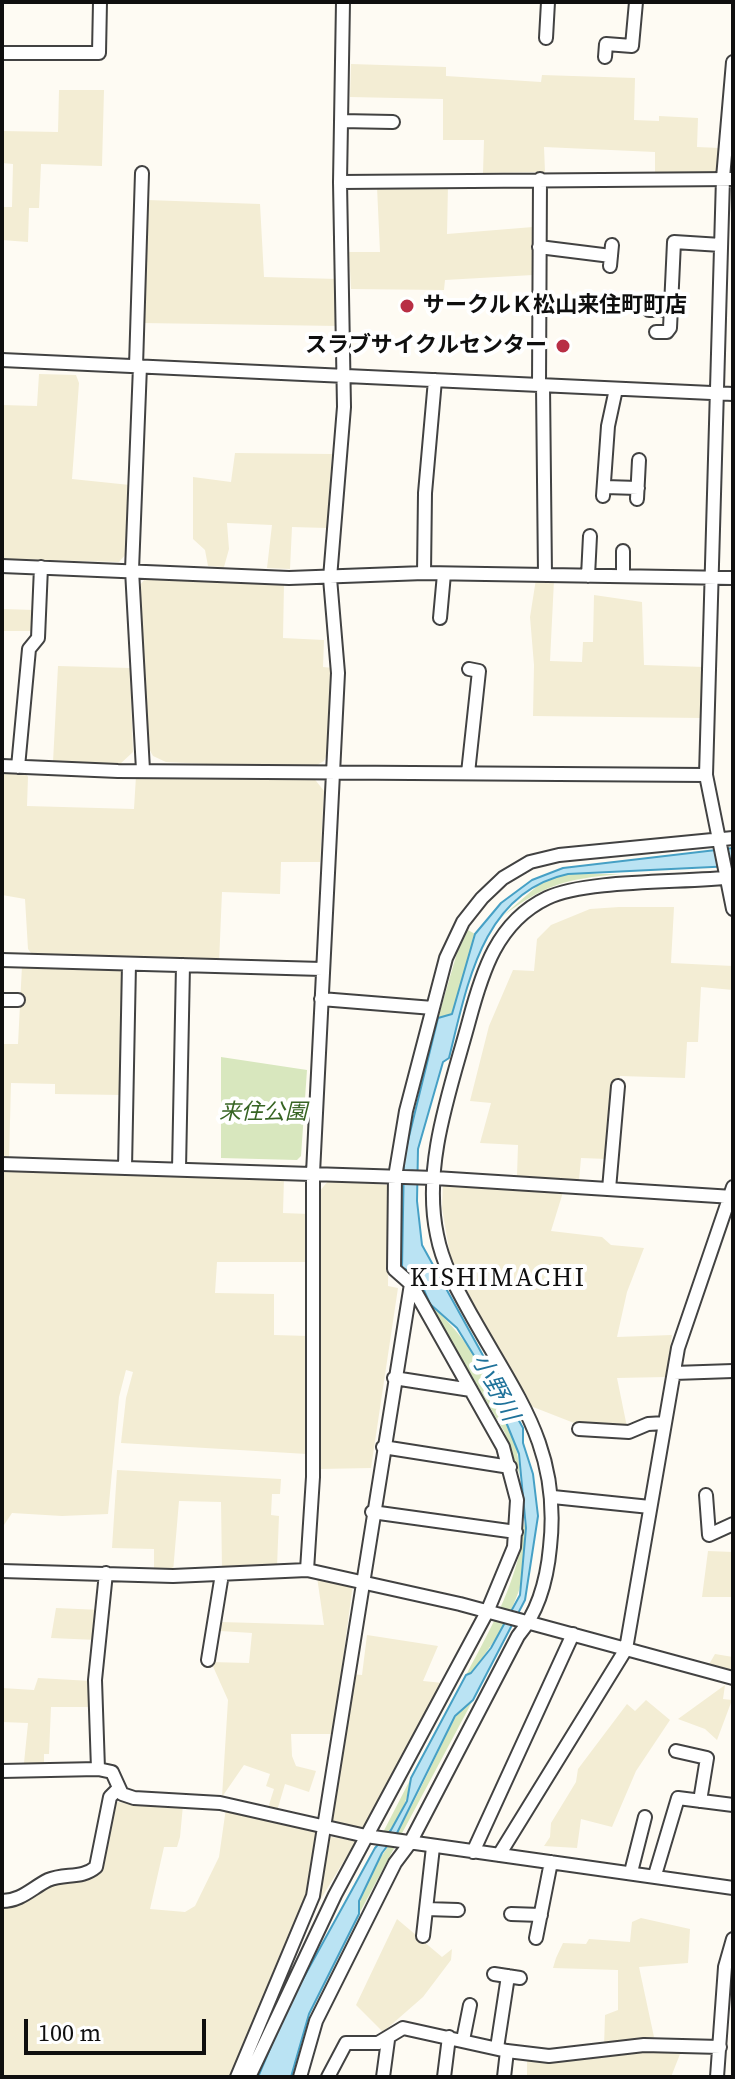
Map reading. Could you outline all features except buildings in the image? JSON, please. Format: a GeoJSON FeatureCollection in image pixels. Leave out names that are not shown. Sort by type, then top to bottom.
{"type":"FeatureCollection","features":[{"type":"Feature","properties":{"kind":"street"},"geometry":{"type":"LineString","coordinates":[[2,53],[99,53],[100,2]]}},
{"type":"Feature","properties":{"kind":"street"},"geometry":{"type":"LineString","coordinates":[[307,1570],[314,1381],[313,1173],[338,673],[330,578],[344,376],[340,182],[343,2]]}},
{"type":"Feature","properties":{"kind":"street"},"geometry":{"type":"LineString","coordinates":[[546,38],[548,2]]}},
{"type":"Feature","properties":{"kind":"street"},"geometry":{"type":"LineString","coordinates":[[605,57],[606,44],[632,46],[636,2]]}},
{"type":"Feature","properties":{"kind":"street"},"geometry":{"type":"LineString","coordinates":[[733,62],[718,393],[706,775],[733,909]]}},
{"type":"Feature","properties":{"kind":"street"},"geometry":{"type":"LineString","coordinates":[[341,121],[393,122]]}},
{"type":"Feature","properties":{"kind":"street"},"geometry":{"type":"LineString","coordinates":[[142,173],[132,570],[143,770]]}},
{"type":"Feature","properties":{"kind":"street"},"geometry":{"type":"LineString","coordinates":[[340,182],[728,178]]}},
{"type":"Feature","properties":{"kind":"street"},"geometry":{"type":"LineString","coordinates":[[540,179],[545,575]]}},
{"type":"Feature","properties":{"kind":"street"},"geometry":{"type":"LineString","coordinates":[[656,332],[667,332],[670,328],[674,242],[725,250]]}},
{"type":"Feature","properties":{"kind":"street"},"geometry":{"type":"LineString","coordinates":[[539,247],[611,256]]}},
{"type":"Feature","properties":{"kind":"street"},"geometry":{"type":"LineString","coordinates":[[649,310],[671,310]]}},
{"type":"Feature","properties":{"kind":"street"},"geometry":{"type":"LineString","coordinates":[[2,360],[733,394]]}},
{"type":"Feature","properties":{"kind":"street"},"geometry":{"type":"LineString","coordinates":[[424,573],[425,493],[435,380]]}},
{"type":"Feature","properties":{"kind":"street"},"geometry":{"type":"LineString","coordinates":[[616,389],[608,426],[604,491],[637,494],[639,460]]}},
{"type":"Feature","properties":{"kind":"street"},"geometry":{"type":"LineString","coordinates":[[588,576],[590,536]]}},
{"type":"Feature","properties":{"kind":"street"},"geometry":{"type":"LineString","coordinates":[[623,551],[623,576]]}},
{"type":"Feature","properties":{"kind":"street"},"geometry":{"type":"LineString","coordinates":[[2,566],[330,578],[424,573],[733,578]]}},
{"type":"Feature","properties":{"kind":"street"},"geometry":{"type":"LineString","coordinates":[[18,767],[29,649],[38,638],[41,567]]}},
{"type":"Feature","properties":{"kind":"street"},"geometry":{"type":"LineString","coordinates":[[440,618],[444,574]]}},
{"type":"Feature","properties":{"kind":"street"},"geometry":{"type":"LineString","coordinates":[[468,773],[479,671],[469,669]]}},
{"type":"Feature","properties":{"kind":"street"},"geometry":{"type":"LineString","coordinates":[[2,766],[706,775]]}},
{"type":"Feature","properties":{"kind":"street"},"geometry":{"type":"LineString","coordinates":[[249,2077],[294,1977],[489,1612],[509,1565],[516,1532],[517,1500],[503,1447],[411,1284],[394,1269],[397,1177],[406,1111],[446,958],[463,922],[503,878],[530,862],[559,855],[719,843],[733,838]]}},
{"type":"Feature","properties":{"kind":"street"},"geometry":{"type":"LineString","coordinates":[[300,2077],[316,2021],[395,1863],[527,1622],[549,1564],[553,1497],[539,1439],[452,1281],[436,1234],[432,1178],[440,1132],[481,978],[491,954],[513,924],[529,909],[564,892],[728,876]]}},
{"type":"Feature","properties":{"kind":"street"},"geometry":{"type":"LineString","coordinates":[[2,960],[322,969]]}},
{"type":"Feature","properties":{"kind":"street"},"geometry":{"type":"LineString","coordinates":[[125,1168],[129,964]]}},
{"type":"Feature","properties":{"kind":"street"},"geometry":{"type":"LineString","coordinates":[[179,1169],[183,965]]}},
{"type":"Feature","properties":{"kind":"street"},"geometry":{"type":"LineString","coordinates":[[321,999],[433,1008]]}},
{"type":"Feature","properties":{"kind":"street"},"geometry":{"type":"LineString","coordinates":[[2,1000],[18,1000]]}},
{"type":"Feature","properties":{"kind":"street"},"geometry":{"type":"LineString","coordinates":[[609,1189],[618,1086]]}},
{"type":"Feature","properties":{"kind":"street"},"geometry":{"type":"LineString","coordinates":[[2,1164],[313,1173],[732,1194],[685,1322],[626,1649],[499,1855]]}},
{"type":"Feature","properties":{"kind":"street"},"geometry":{"type":"LineString","coordinates":[[237,2077],[309,1907],[411,1284]]}},
{"type":"Feature","properties":{"kind":"street"},"geometry":{"type":"LineString","coordinates":[[674,1373],[733,1371]]}},
{"type":"Feature","properties":{"kind":"street"},"geometry":{"type":"LineString","coordinates":[[394,1378],[471,1390]]}},
{"type":"Feature","properties":{"kind":"street"},"geometry":{"type":"LineString","coordinates":[[579,1429],[629,1432],[648,1424],[665,1423]]}},
{"type":"Feature","properties":{"kind":"street"},"geometry":{"type":"LineString","coordinates":[[383,1447],[510,1467]]}},
{"type":"Feature","properties":{"kind":"street"},"geometry":{"type":"LineString","coordinates":[[706,1495],[709,1535],[733,1524]]}},
{"type":"Feature","properties":{"kind":"street"},"geometry":{"type":"LineString","coordinates":[[553,1497],[650,1507]]}},
{"type":"Feature","properties":{"kind":"street"},"geometry":{"type":"LineString","coordinates":[[372,1512],[516,1532]]}},
{"type":"Feature","properties":{"kind":"street"},"geometry":{"type":"LineString","coordinates":[[2,1571],[222,1574],[307,1570],[362,1580],[489,1612],[733,1678]]}},
{"type":"Feature","properties":{"kind":"street"},"geometry":{"type":"LineString","coordinates":[[98,1769],[95,1680],[106,1573]]}},
{"type":"Feature","properties":{"kind":"street"},"geometry":{"type":"LineString","coordinates":[[208,1660],[222,1574]]}},
{"type":"Feature","properties":{"kind":"street"},"geometry":{"type":"LineString","coordinates":[[473,1852],[573,1634]]}},
{"type":"Feature","properties":{"kind":"street"},"geometry":{"type":"LineString","coordinates":[[683,1749],[707,1758],[700,1801]]}},
{"type":"Feature","properties":{"kind":"street"},"geometry":{"type":"LineString","coordinates":[[2,1771],[98,1769],[112,1772],[122,1794],[134,1798],[220,1803],[323,1828],[407,1843],[733,1888]]}},
{"type":"Feature","properties":{"kind":"street"},"geometry":{"type":"LineString","coordinates":[[2,1901],[24,1896],[48,1880],[87,1875],[96,1867],[110,1797],[119,1788]]}},
{"type":"Feature","properties":{"kind":"street"},"geometry":{"type":"LineString","coordinates":[[655,1875],[678,1798],[733,1805]]}},
{"type":"Feature","properties":{"kind":"street"},"geometry":{"type":"LineString","coordinates":[[631,1872],[645,1817]]}},
{"type":"Feature","properties":{"kind":"street"},"geometry":{"type":"LineString","coordinates":[[423,1936],[433,1847]]}},
{"type":"Feature","properties":{"kind":"street"},"geometry":{"type":"LineString","coordinates":[[536,1938],[551,1862]]}},
{"type":"Feature","properties":{"kind":"street"},"geometry":{"type":"LineString","coordinates":[[426,1909],[458,1910]]}},
{"type":"Feature","properties":{"kind":"street"},"geometry":{"type":"LineString","coordinates":[[511,1914],[541,1915]]}},
{"type":"Feature","properties":{"kind":"street"},"geometry":{"type":"LineString","coordinates":[[717,2077],[725,1967],[733,1939]]}},
{"type":"Feature","properties":{"kind":"street"},"geometry":{"type":"LineString","coordinates":[[494,1974],[514,1977],[502,2050],[504,2077]]}},
{"type":"Feature","properties":{"kind":"street"},"geometry":{"type":"LineString","coordinates":[[463,2040],[470,2005]]}},
{"type":"Feature","properties":{"kind":"street"},"geometry":{"type":"LineString","coordinates":[[328,2077],[346,2043],[388,2040],[403,2028],[502,2050],[549,2056],[644,2045],[720,2047]]}},
{"type":"Feature","properties":{"kind":"street"},"geometry":{"type":"LineString","coordinates":[[444,2077],[449,2037]]}},
{"type":"Feature","properties":{"kind":"street"},"geometry":{"type":"LineString","coordinates":[[383,2077],[388,2040]]}},
{"type":"Feature","properties":{"kind":"shaded area"},"geometry":{"type":"Polygon","coordinates":[[[351,64],[446,67],[446,76],[541,82],[542,75],[635,78],[634,120],[659,121],[659,116],[698,118],[697,147],[720,148],[718,170],[712,174],[655,172],[655,152],[544,147],[545,172],[483,173],[484,140],[443,140],[443,99],[350,97],[351,64]]]}},
{"type":"Feature","properties":{"kind":"shaded area"},"geometry":{"type":"Polygon","coordinates":[[[59,90],[104,90],[102,166],[41,164],[39,208],[29,208],[28,242],[2,240],[2,207],[12,207],[13,164],[2,163],[2,131],[58,132],[59,90]]]}},
{"type":"Feature","properties":{"kind":"shaded area"},"geometry":{"type":"Polygon","coordinates":[[[448,185],[447,234],[533,227],[533,275],[445,280],[444,290],[351,289],[349,252],[380,252],[377,187],[448,185]]]}},
{"type":"Feature","properties":{"kind":"shaded area"},"geometry":{"type":"Polygon","coordinates":[[[147,200],[260,204],[264,277],[338,279],[339,326],[142,323],[147,200]]]}},
{"type":"Feature","properties":{"kind":"shaded area"},"geometry":{"type":"Polygon","coordinates":[[[39,374],[76,375],[79,383],[72,479],[130,485],[127,553],[119,562],[2,559],[2,405],[37,406],[39,374]]]}},
{"type":"Feature","properties":{"kind":"shaded area"},"geometry":{"type":"Polygon","coordinates":[[[235,453],[332,454],[327,528],[292,527],[290,569],[267,568],[272,525],[227,523],[229,549],[224,567],[208,566],[205,550],[193,539],[193,477],[231,482],[235,453]]]}},
{"type":"Feature","properties":{"kind":"shaded area"},"geometry":{"type":"Polygon","coordinates":[[[147,577],[284,583],[283,638],[324,640],[323,667],[333,668],[328,752],[324,761],[317,765],[227,765],[166,762],[153,756],[148,747],[143,714],[138,587],[147,577]]]}},
{"type":"Feature","properties":{"kind":"shaded area"},"geometry":{"type":"Polygon","coordinates":[[[536,579],[554,580],[550,661],[582,662],[583,642],[593,642],[594,595],[642,602],[644,665],[704,667],[702,718],[533,716],[534,665],[530,617],[536,579]]]}},
{"type":"Feature","properties":{"kind":"shaded area"},"geometry":{"type":"Polygon","coordinates":[[[2,609],[35,610],[34,631],[2,631],[2,609]]]}},
{"type":"Feature","properties":{"kind":"shaded area"},"geometry":{"type":"Polygon","coordinates":[[[58,666],[130,668],[133,752],[119,765],[53,762],[58,666]]]}},
{"type":"Feature","properties":{"kind":"shaded area"},"geometry":{"type":"Polygon","coordinates":[[[2,771],[25,771],[28,777],[27,806],[134,809],[136,776],[313,777],[324,791],[320,862],[281,862],[280,894],[222,892],[219,963],[34,957],[28,949],[25,899],[2,895],[2,771]]]}},
{"type":"Feature","properties":{"kind":"shaded area"},"geometry":{"type":"Polygon","coordinates":[[[674,907],[671,963],[733,966],[733,990],[701,987],[698,1042],[687,1042],[685,1078],[620,1076],[607,1159],[581,1158],[579,1180],[517,1176],[518,1145],[480,1143],[491,1103],[470,1101],[489,1026],[513,970],[534,971],[537,939],[551,925],[590,909],[674,907]]]}},
{"type":"Feature","properties":{"kind":"shaded area"},"geometry":{"type":"Polygon","coordinates":[[[22,966],[126,969],[123,1095],[55,1094],[55,1084],[11,1083],[9,1161],[2,1161],[2,1044],[18,1044],[22,966]]]}},
{"type":"Feature","properties":{"kind":"shaded area"},"geometry":{"type":"Polygon","coordinates":[[[2,1171],[284,1177],[283,1213],[309,1214],[309,1262],[217,1262],[215,1293],[274,1294],[274,1335],[308,1336],[307,1454],[121,1443],[126,1398],[133,1372],[126,1370],[119,1397],[108,1514],[62,1516],[12,1513],[4,1525],[2,1567],[2,1171]]]}},
{"type":"Feature","properties":{"kind":"shaded area"},"geometry":{"type":"Polygon","coordinates":[[[328,1181],[389,1185],[388,1286],[398,1288],[371,1468],[319,1469],[319,1192],[328,1181]]]}},
{"type":"Feature","properties":{"kind":"shaded area"},"geometry":{"type":"Polygon","coordinates":[[[443,1183],[564,1189],[551,1231],[602,1237],[611,1245],[644,1248],[627,1292],[617,1337],[672,1335],[666,1377],[617,1378],[627,1427],[613,1429],[574,1423],[528,1405],[451,1261],[442,1208],[443,1183]]]}},
{"type":"Feature","properties":{"kind":"shaded area"},"geometry":{"type":"Polygon","coordinates":[[[117,1470],[281,1479],[280,1494],[272,1494],[271,1515],[279,1516],[277,1567],[222,1569],[221,1502],[179,1501],[173,1572],[154,1571],[154,1549],[112,1548],[117,1470]]]}},
{"type":"Feature","properties":{"kind":"shaded area"},"geometry":{"type":"Polygon","coordinates":[[[708,1551],[733,1552],[733,1597],[702,1597],[708,1551]]]}},
{"type":"Feature","properties":{"kind":"shaded area"},"geometry":{"type":"Polygon","coordinates":[[[317,1577],[353,1584],[333,1734],[291,1734],[292,1756],[296,1766],[316,1771],[309,1792],[285,1784],[277,1811],[268,1808],[274,1789],[266,1786],[270,1774],[244,1765],[222,1797],[228,1700],[211,1662],[249,1663],[252,1633],[220,1631],[220,1622],[324,1625],[317,1577]]]}},
{"type":"Feature","properties":{"kind":"shaded area"},"geometry":{"type":"Polygon","coordinates":[[[56,1608],[100,1610],[97,1640],[51,1638],[56,1608]]]}},
{"type":"Feature","properties":{"kind":"shaded area"},"geometry":{"type":"Polygon","coordinates":[[[367,1635],[438,1646],[423,1681],[443,1683],[362,1829],[331,1823],[350,1674],[362,1675],[367,1635]]]}},
{"type":"Feature","properties":{"kind":"shaded area"},"geometry":{"type":"Polygon","coordinates":[[[715,1654],[733,1657],[733,1673],[708,1666],[715,1654]]]}},
{"type":"Feature","properties":{"kind":"shaded area"},"geometry":{"type":"Polygon","coordinates":[[[38,1678],[91,1681],[93,1707],[51,1707],[49,1754],[44,1754],[44,1763],[24,1763],[28,1723],[2,1722],[2,1688],[34,1690],[38,1678]]]}},
{"type":"Feature","properties":{"kind":"shaded area"},"geometry":{"type":"Polygon","coordinates":[[[725,1685],[723,1699],[732,1700],[717,1740],[705,1729],[678,1719],[725,1685]]]}},
{"type":"Feature","properties":{"kind":"shaded area"},"geometry":{"type":"Polygon","coordinates":[[[646,1700],[670,1720],[636,1771],[612,1827],[581,1819],[577,1848],[544,1846],[550,1837],[551,1823],[576,1782],[578,1769],[627,1704],[635,1711],[646,1700]]]}},
{"type":"Feature","properties":{"kind":"shaded area"},"geometry":{"type":"Polygon","coordinates":[[[113,1802],[183,1805],[177,1847],[164,1847],[150,1909],[185,1912],[195,1906],[219,1857],[226,1808],[317,1831],[306,1904],[232,2077],[2,2077],[2,1905],[62,1880],[90,1879],[99,1872],[113,1802]]]}},
{"type":"Feature","properties":{"kind":"shaded area"},"geometry":{"type":"Polygon","coordinates":[[[326,1836],[356,1841],[319,1902],[316,1901],[326,1836]]]}},
{"type":"Feature","properties":{"kind":"shaded area"},"geometry":{"type":"Polygon","coordinates":[[[641,1918],[690,1929],[688,1963],[639,1967],[654,2037],[604,2047],[605,2015],[618,2010],[618,1970],[553,1968],[563,1943],[586,1944],[589,1939],[630,1942],[632,1922],[641,1918]]]}},
{"type":"Feature","properties":{"kind":"shaded area"},"geometry":{"type":"Polygon","coordinates":[[[397,1919],[442,1957],[452,1949],[451,1960],[423,1997],[383,2032],[356,2005],[397,1919]]]}},
{"type":"Feature","properties":{"kind":"shaded area"},"geometry":{"type":"Polygon","coordinates":[[[642,2048],[682,2049],[671,2077],[527,2077],[527,2058],[579,2060],[642,2048]]]}},
{"type":"Feature","properties":{"kind":"green space"},"geometry":{"type":"Polygon","coordinates":[[[568,874],[620,874],[584,878],[554,886],[527,899],[497,921],[543,881],[568,874]]]}},
{"type":"Feature","properties":{"kind":"green space"},"geometry":{"type":"Polygon","coordinates":[[[468,930],[475,934],[452,1014],[438,1018],[457,953],[468,930]]]}},
{"type":"Feature","properties":{"kind":"green space","name":"来住公園"},"geometry":{"type":"Polygon","coordinates":[[[221,1057],[307,1070],[301,1156],[297,1160],[221,1158],[221,1057]]]}},
{"type":"Feature","properties":{"kind":"green space"},"geometry":{"type":"Polygon","coordinates":[[[430,1304],[463,1340],[491,1382],[511,1428],[520,1476],[505,1433],[430,1304]]]}},
{"type":"Feature","properties":{"kind":"green space"},"geometry":{"type":"Polygon","coordinates":[[[524,1522],[526,1563],[514,1603],[495,1640],[471,1673],[466,1675],[511,1582],[524,1522]]]}},
{"type":"Feature","properties":{"kind":"green space"},"geometry":{"type":"Polygon","coordinates":[[[473,1700],[359,1914],[363,1891],[373,1870],[406,1817],[457,1714],[473,1700]]]}},
{"type":"Feature","properties":{"kind":"green space"},"geometry":{"type":"Polygon","coordinates":[[[411,1778],[399,1816],[375,1848],[411,1778]]]}},
{"type":"Feature","properties":{"kind":"water"},"geometry":{"type":"Polygon","coordinates":[[[733,848],[733,866],[568,874],[539,884],[516,900],[497,921],[472,973],[449,1058],[443,1062],[418,1149],[417,1201],[422,1245],[523,1428],[523,1443],[533,1474],[538,1516],[525,1600],[473,1700],[455,1716],[397,1833],[382,1853],[359,1901],[359,1914],[309,2014],[291,2077],[258,2077],[288,2006],[375,1848],[391,1830],[407,1801],[411,1778],[466,1675],[491,1648],[520,1595],[526,1528],[519,1454],[506,1422],[504,1404],[457,1328],[430,1304],[417,1274],[402,1268],[404,1157],[438,1018],[452,1014],[475,934],[501,903],[532,880],[563,868],[733,848]]]}},
{"type":"Feature","properties":{"kind":"place","name":"サークルＫ松山来住町町店"},"geometry":{"type":"Point","coordinates":[407,306]}},
{"type":"Feature","properties":{"kind":"place","name":"スラブサイクルセンター"},"geometry":{"type":"Point","coordinates":[563,346]}},
{"type":"Feature","properties":{"kind":"district","name":"KISHIMACHI"},"geometry":{"type":"Point","coordinates":[498,1279]}},
{"type":"Feature","properties":{"kind":"water label","name":"小野川"},"geometry":{"type":"Point","coordinates":[494,1388]}}]}
